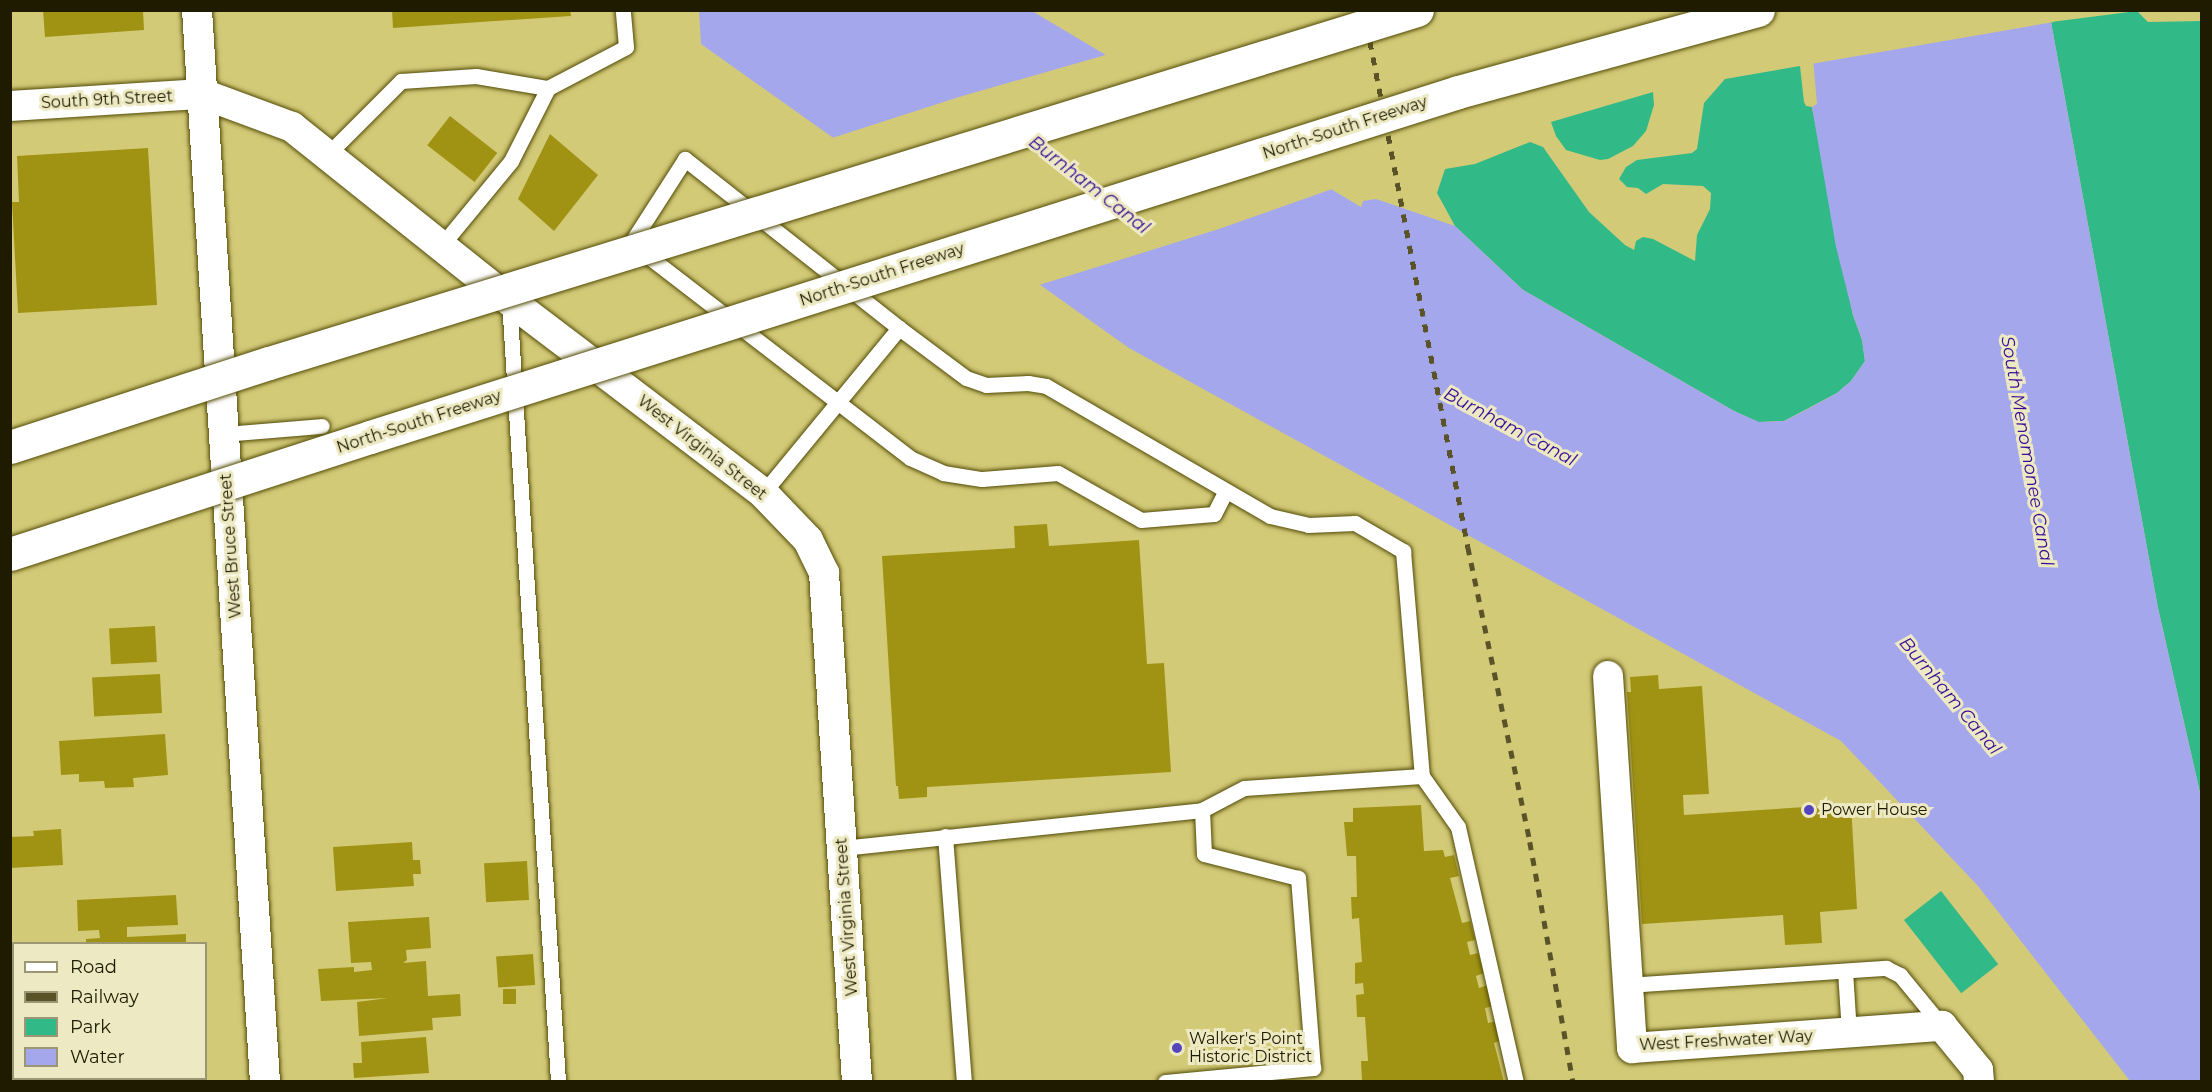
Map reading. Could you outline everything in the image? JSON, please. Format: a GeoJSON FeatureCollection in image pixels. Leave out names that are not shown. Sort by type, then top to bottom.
{"type":"FeatureCollection","features":[{"type":"Feature","properties":{"kind":"highway"},"geometry":{"type":"LineString","coordinates":[[10,447],[268,363],[1417,10]]}},
{"type":"Feature","properties":{"kind":"highway","name":"North-South Freeway"},"geometry":{"type":"LineString","coordinates":[[10,554],[370,437],[1458,92],[1758,10]]}},
{"type":"Feature","properties":{"kind":"highway"},"geometry":{"type":"LineString","coordinates":[[10,424],[268,363]]}},
{"type":"Feature","properties":{"kind":"street","name":"West Bruce Street"},"geometry":{"type":"LineString","coordinates":[[197,10],[265,1082]]}},
{"type":"Feature","properties":{"kind":"street","name":"South 9th Street"},"geometry":{"type":"LineString","coordinates":[[10,106],[203,94]]}},
{"type":"Feature","properties":{"kind":"street","name":"West Virginia Street"},"geometry":{"type":"LineString","coordinates":[[203,94],[292,127],[508,300],[763,493],[808,540],[824,573],[857,1082]]}},
{"type":"Feature","properties":{"kind":"street","name":"West Freshwater Way"},"geometry":{"type":"LineString","coordinates":[[1608,675],[1632,1048],[1942,1026]]}},
{"type":"Feature","properties":{"kind":"street"},"geometry":{"type":"LineString","coordinates":[[1942,1026],[1978,1070],[1979,1082]]}},
{"type":"Feature","properties":{"kind":"lane"},"geometry":{"type":"LineString","coordinates":[[441,246],[511,161],[548,88],[626,47],[623,10]]}},
{"type":"Feature","properties":{"kind":"lane"},"geometry":{"type":"LineString","coordinates":[[327,155],[401,81],[476,76],[548,88]]}},
{"type":"Feature","properties":{"kind":"lane"},"geometry":{"type":"LineString","coordinates":[[1225,492],[1214,514],[1141,520],[1058,473],[982,478],[944,473],[910,458],[840,401],[631,243],[685,159],[966,378],[986,385],[1028,383],[1046,386],[1225,492],[1270,516],[1308,525],[1355,523],[1403,551],[1422,776],[1458,827],[1516,1082]]}},
{"type":"Feature","properties":{"kind":"lane"},"geometry":{"type":"LineString","coordinates":[[508,300],[558,1082]]}},
{"type":"Feature","properties":{"kind":"lane"},"geometry":{"type":"LineString","coordinates":[[763,493],[899,328]]}},
{"type":"Feature","properties":{"kind":"lane"},"geometry":{"type":"LineString","coordinates":[[224,434],[322,426]]}},
{"type":"Feature","properties":{"kind":"lane"},"geometry":{"type":"LineString","coordinates":[[842,848],[1202,810],[1244,788],[1422,776]]}},
{"type":"Feature","properties":{"kind":"lane"},"geometry":{"type":"LineString","coordinates":[[1165,1082],[1313,1068],[1298,878],[1204,854],[1202,810]]}},
{"type":"Feature","properties":{"kind":"lane"},"geometry":{"type":"LineString","coordinates":[[945,836],[964,1082]]}},
{"type":"Feature","properties":{"kind":"lane"},"geometry":{"type":"LineString","coordinates":[[1628,985],[1886,968],[1900,975],[1942,1026]]}},
{"type":"Feature","properties":{"kind":"lane"},"geometry":{"type":"LineString","coordinates":[[1845,971],[1849,1033]]}},
{"type":"Feature","properties":{"kind":"green space"},"geometry":{"type":"Polygon","coordinates":[[[2137,11],[2148,22],[2201,21],[2201,797],[2158,608],[2051,22],[2137,11]]]}},
{"type":"Feature","properties":{"kind":"green space"},"geometry":{"type":"Polygon","coordinates":[[[1800,66],[1804,102],[1806,106],[1812,107],[1853,315],[1862,340],[1865,361],[1851,381],[1837,393],[1784,421],[1758,422],[1734,411],[1523,290],[1455,226],[1437,193],[1445,169],[1475,164],[1530,142],[1543,147],[1589,212],[1625,245],[1634,250],[1636,241],[1643,237],[1653,239],[1695,261],[1697,235],[1710,209],[1711,193],[1703,186],[1663,184],[1646,194],[1638,188],[1627,187],[1619,179],[1626,167],[1637,160],[1692,153],[1697,149],[1704,103],[1725,79],[1800,66]]]}},
{"type":"Feature","properties":{"kind":"green space"},"geometry":{"type":"Polygon","coordinates":[[[1653,92],[1654,105],[1646,131],[1633,146],[1608,159],[1600,160],[1566,150],[1556,136],[1551,122],[1653,92]]]}},
{"type":"Feature","properties":{"kind":"green space"},"geometry":{"type":"Polygon","coordinates":[[[1941,891],[1998,964],[1961,993],[1904,920],[1941,891]]]}},
{"type":"Feature","properties":{"kind":"water"},"geometry":{"type":"Polygon","coordinates":[[[699,11],[1032,11],[1361,207],[1363,201],[1376,199],[1455,226],[1523,290],[1734,411],[1759,422],[1784,421],[1837,393],[1851,381],[1865,361],[1862,340],[1853,315],[1836,247],[1812,107],[1817,104],[1809,11],[2049,11],[2158,608],[2201,797],[2201,1081],[2130,1081],[1978,886],[1841,741],[1129,348],[701,44],[699,11]]]}},
{"type":"Feature","properties":{"kind":"pier"},"geometry":{"type":"Polygon","coordinates":[[[1806,10],[2052,10],[2054,22],[1811,64],[1806,10]]]}},
{"type":"Feature","properties":{"kind":"pier"},"geometry":{"type":"Polygon","coordinates":[[[1109,54],[1335,188],[1219,229],[1036,286],[829,139],[959,97],[1109,54]]]}},
{"type":"Feature","properties":{"kind":"building"},"geometry":{"type":"Polygon","coordinates":[[[43,10],[143,10],[144,30],[45,37],[43,10]]]}},
{"type":"Feature","properties":{"kind":"building"},"geometry":{"type":"Polygon","coordinates":[[[392,10],[570,10],[571,16],[393,28],[392,10]]]}},
{"type":"Feature","properties":{"kind":"building"},"geometry":{"type":"Polygon","coordinates":[[[450,116],[497,153],[475,182],[427,145],[450,116]]]}},
{"type":"Feature","properties":{"kind":"building"},"geometry":{"type":"Polygon","coordinates":[[[550,134],[598,175],[554,231],[518,199],[550,134]]]}},
{"type":"Feature","properties":{"kind":"building"},"geometry":{"type":"Polygon","coordinates":[[[148,148],[157,305],[18,313],[12,202],[19,202],[17,156],[148,148]]]}},
{"type":"Feature","properties":{"kind":"building"},"geometry":{"type":"Polygon","coordinates":[[[1047,524],[1049,546],[1139,540],[1147,664],[1164,663],[1171,772],[927,787],[927,797],[899,799],[898,786],[896,786],[882,556],[1015,548],[1014,526],[1047,524]]]}},
{"type":"Feature","properties":{"kind":"building"},"geometry":{"type":"Polygon","coordinates":[[[155,626],[157,662],[111,664],[109,628],[155,626]]]}},
{"type":"Feature","properties":{"kind":"building"},"geometry":{"type":"Polygon","coordinates":[[[160,674],[162,713],[94,717],[92,678],[160,674]]]}},
{"type":"Feature","properties":{"kind":"building","name":"Power House"},"geometry":{"type":"Polygon","coordinates":[[[1658,675],[1659,689],[1702,686],[1709,794],[1683,795],[1684,815],[1851,804],[1857,909],[1820,912],[1822,943],[1785,945],[1783,915],[1642,924],[1627,692],[1631,692],[1630,677],[1658,675]]]}},
{"type":"Feature","properties":{"kind":"building"},"geometry":{"type":"Polygon","coordinates":[[[165,734],[168,775],[133,778],[134,787],[105,788],[104,781],[79,782],[79,774],[61,775],[59,741],[165,734]]]}},
{"type":"Feature","properties":{"kind":"building"},"geometry":{"type":"Polygon","coordinates":[[[1421,805],[1424,851],[1443,850],[1445,857],[1454,855],[1459,876],[1450,878],[1462,923],[1470,921],[1475,940],[1467,942],[1470,955],[1478,953],[1484,973],[1476,976],[1479,988],[1488,985],[1494,1006],[1485,1008],[1488,1023],[1497,1021],[1503,1040],[1494,1043],[1504,1082],[1362,1082],[1361,1061],[1368,1061],[1365,1017],[1357,1017],[1356,995],[1364,994],[1363,983],[1355,984],[1355,963],[1362,962],[1359,918],[1352,919],[1351,897],[1357,897],[1356,856],[1347,856],[1344,822],[1353,822],[1353,808],[1421,805]]]}},
{"type":"Feature","properties":{"kind":"building"},"geometry":{"type":"Polygon","coordinates":[[[61,829],[63,865],[10,868],[10,837],[34,836],[33,831],[61,829]]]}},
{"type":"Feature","properties":{"kind":"building"},"geometry":{"type":"Polygon","coordinates":[[[412,842],[413,860],[420,860],[421,874],[413,874],[414,886],[336,891],[333,847],[412,842]]]}},
{"type":"Feature","properties":{"kind":"building"},"geometry":{"type":"Polygon","coordinates":[[[527,861],[529,900],[486,902],[484,863],[527,861]]]}},
{"type":"Feature","properties":{"kind":"building"},"geometry":{"type":"Polygon","coordinates":[[[176,895],[178,925],[127,927],[127,937],[186,934],[186,942],[86,942],[86,939],[100,938],[99,930],[78,931],[77,900],[176,895]]]}},
{"type":"Feature","properties":{"kind":"building"},"geometry":{"type":"Polygon","coordinates":[[[429,917],[431,948],[406,950],[407,960],[403,963],[426,961],[428,996],[460,994],[461,1016],[432,1018],[433,1030],[359,1036],[357,1002],[388,998],[321,1001],[318,969],[354,967],[354,972],[372,970],[371,962],[351,963],[348,922],[429,917]]]}},
{"type":"Feature","properties":{"kind":"building"},"geometry":{"type":"Polygon","coordinates":[[[533,954],[535,985],[498,988],[496,957],[533,954]]]}},
{"type":"Feature","properties":{"kind":"building"},"geometry":{"type":"Polygon","coordinates":[[[10,974],[12,974],[12,1016],[10,1016],[10,974]]]}},
{"type":"Feature","properties":{"kind":"building"},"geometry":{"type":"Polygon","coordinates":[[[503,989],[516,989],[516,1004],[503,1004],[503,989]]]}},
{"type":"Feature","properties":{"kind":"building"},"geometry":{"type":"Polygon","coordinates":[[[426,1037],[429,1073],[354,1078],[353,1063],[362,1063],[361,1042],[426,1037]]]}},
{"type":"Feature","properties":{"kind":"building"},"geometry":{"type":"Polygon","coordinates":[[[91,1080],[189,1080],[189,1082],[91,1082],[91,1080]]]}},
{"type":"Feature","properties":{"kind":"railway"},"geometry":{"type":"LineString","coordinates":[[1364,10],[1468,547],[1530,842],[1573,1082]]}},
{"type":"Feature","properties":{"kind":"place","name":"Power House"},"geometry":{"type":"Point","coordinates":[1809,810]}},
{"type":"Feature","properties":{"kind":"place","name":"Walker's Point Historic District"},"geometry":{"type":"Point","coordinates":[1177,1048]}},
{"type":"Feature","properties":{"kind":"water label","name":"Burnham Canal"},"geometry":{"type":"Point","coordinates":[1089,185]}},
{"type":"Feature","properties":{"kind":"water label","name":"Burnham Canal"},"geometry":{"type":"Point","coordinates":[1510,427]}},
{"type":"Feature","properties":{"kind":"water label","name":"South Menomonee Canal"},"geometry":{"type":"Point","coordinates":[2027,451]}},
{"type":"Feature","properties":{"kind":"water label","name":"Burnham Canal"},"geometry":{"type":"Point","coordinates":[1950,696]}}]}
